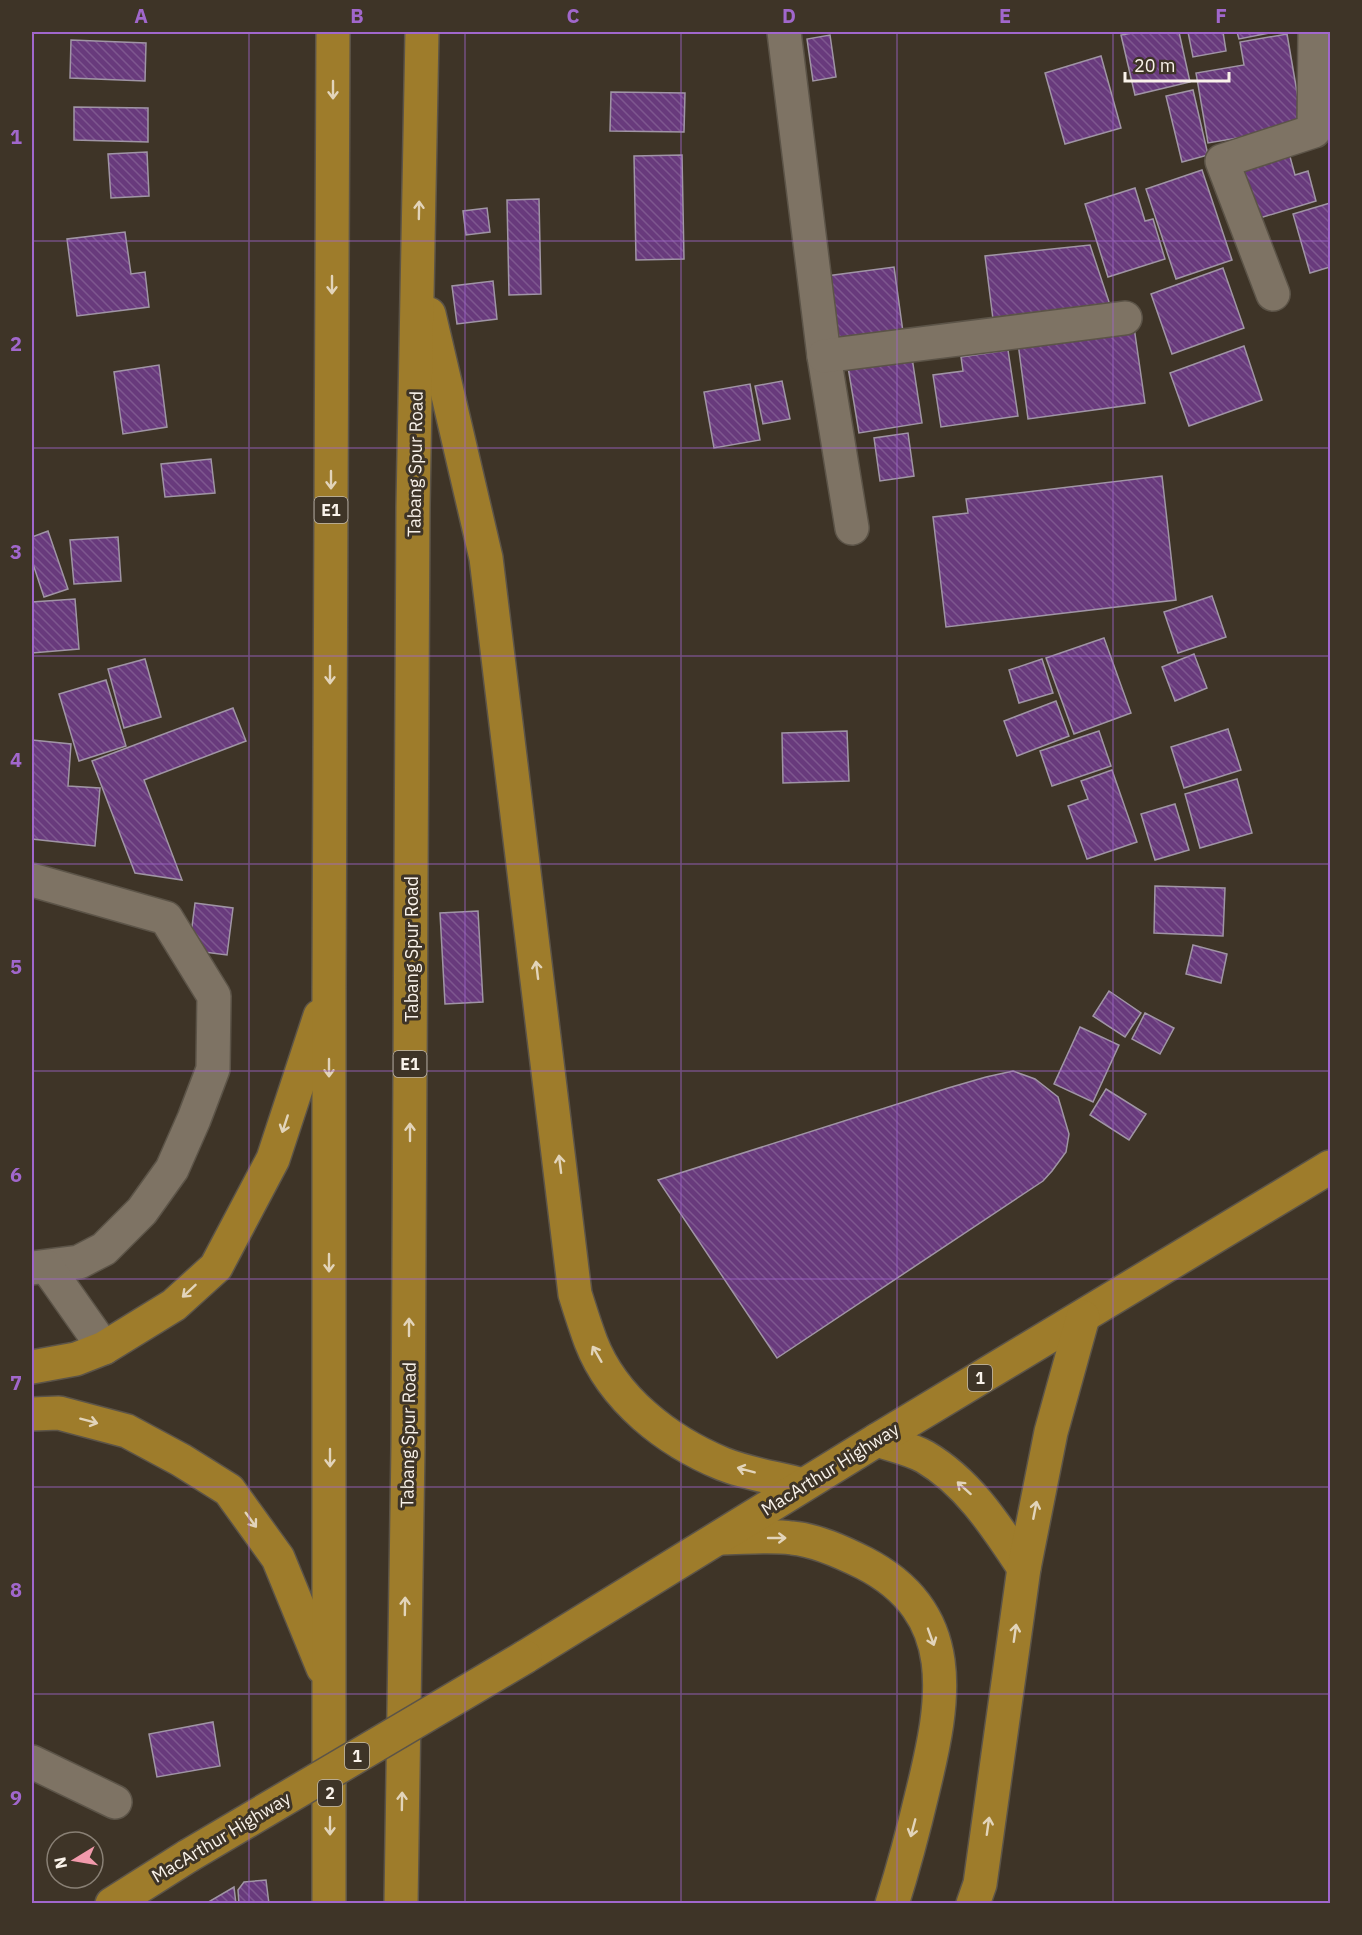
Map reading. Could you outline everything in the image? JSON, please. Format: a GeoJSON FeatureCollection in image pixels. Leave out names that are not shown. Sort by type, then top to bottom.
{"type":"FeatureCollection","features":[{"type":"Feature","properties":{"kind":"highway","name":"E1"},"geometry":{"type":"LineString","coordinates":[[330,1683],[329,989],[333,32]]}},
{"type":"Feature","properties":{"kind":"highway","name":"Tabang Spur Road"},"geometry":{"type":"LineString","coordinates":[[401,1904],[408,1447],[413,506],[422,32]]}},
{"type":"Feature","properties":{"kind":"highway"},"geometry":{"type":"LineString","coordinates":[[418,268],[486,558],[575,1294],[591,1344],[612,1381],[636,1410],[678,1441],[723,1464],[803,1485]]}},
{"type":"Feature","properties":{"kind":"highway"},"geometry":{"type":"LineString","coordinates":[[32,1367],[76,1359],[104,1348],[174,1305],[216,1267],[273,1159],[329,989]]}},
{"type":"Feature","properties":{"kind":"highway","name":"MacArthur Highway"},"geometry":{"type":"LineString","coordinates":[[112,1904],[188,1856],[525,1657],[803,1485],[1321,1172]]}},
{"type":"Feature","properties":{"kind":"highway"},"geometry":{"type":"LineString","coordinates":[[973,1904],[980,1884],[1024,1568],[1051,1432],[1083,1317]]}},
{"type":"Feature","properties":{"kind":"highway"},"geometry":{"type":"LineString","coordinates":[[32,1414],[58,1413],[128,1431],[229,1490],[278,1558],[330,1683]]}},
{"type":"Feature","properties":{"kind":"highway"},"geometry":{"type":"LineString","coordinates":[[877,1440],[923,1456],[946,1472],[972,1495],[1024,1568]]}},
{"type":"Feature","properties":{"kind":"highway"},"geometry":{"type":"LineString","coordinates":[[719,1538],[793,1538],[837,1550],[882,1572],[909,1596],[924,1618],[934,1642],[940,1674],[940,1708],[924,1786],[892,1904]]}},
{"type":"Feature","properties":{"kind":"highway","name":"2"},"geometry":{"type":"LineString","coordinates":[[329,1904],[330,1683]]}},
{"type":"Feature","properties":{"kind":"highway"},"geometry":{"type":"LineString","coordinates":[[401,1860],[421,1904]]}},
{"type":"Feature","properties":{"kind":"street"},"geometry":{"type":"LineString","coordinates":[[784,32],[824,356],[852,528]]}},
{"type":"Feature","properties":{"kind":"street"},"geometry":{"type":"LineString","coordinates":[[1273,294],[1222,160],[1314,131],[1315,32]]}},
{"type":"Feature","properties":{"kind":"street"},"geometry":{"type":"LineString","coordinates":[[824,356],[1125,318]]}},
{"type":"Feature","properties":{"kind":"street"},"geometry":{"type":"LineString","coordinates":[[32,880],[166,918],[214,996],[213,1069],[172,1169],[142,1210],[104,1249],[80,1263],[39,1267]]}},
{"type":"Feature","properties":{"kind":"street"},"geometry":{"type":"LineString","coordinates":[[39,1267],[104,1348]]}},
{"type":"Feature","properties":{"kind":"street"},"geometry":{"type":"LineString","coordinates":[[32,1762],[115,1802]]}},
{"type":"Feature","properties":{"kind":"building"},"geometry":{"type":"Polygon","coordinates":[[[1138,32],[1179,32],[1190,82],[1135,95],[1121,35],[1138,32]]]}},
{"type":"Feature","properties":{"kind":"building"},"geometry":{"type":"Polygon","coordinates":[[[1188,32],[1223,32],[1226,51],[1193,57],[1188,32]]]}},
{"type":"Feature","properties":{"kind":"building"},"geometry":{"type":"Polygon","coordinates":[[[1237,32],[1275,32],[1239,39],[1237,32]]]}},
{"type":"Feature","properties":{"kind":"building"},"geometry":{"type":"Polygon","coordinates":[[[1287,34],[1303,127],[1208,143],[1196,73],[1244,65],[1240,42],[1287,34]]]}},
{"type":"Feature","properties":{"kind":"building"},"geometry":{"type":"Polygon","coordinates":[[[830,35],[836,77],[813,81],[807,39],[830,35]]]}},
{"type":"Feature","properties":{"kind":"building"},"geometry":{"type":"Polygon","coordinates":[[[71,40],[146,43],[145,81],[70,78],[71,40]]]}},
{"type":"Feature","properties":{"kind":"building"},"geometry":{"type":"Polygon","coordinates":[[[1101,56],[1121,128],[1065,144],[1045,73],[1101,56]]]}},
{"type":"Feature","properties":{"kind":"building"},"geometry":{"type":"Polygon","coordinates":[[[1193,90],[1208,155],[1182,162],[1166,96],[1193,90]]]}},
{"type":"Feature","properties":{"kind":"building"},"geometry":{"type":"Polygon","coordinates":[[[611,92],[685,93],[684,132],[610,131],[611,92]]]}},
{"type":"Feature","properties":{"kind":"building"},"geometry":{"type":"Polygon","coordinates":[[[74,107],[148,108],[148,142],[74,140],[74,107]]]}},
{"type":"Feature","properties":{"kind":"building"},"geometry":{"type":"Polygon","coordinates":[[[147,152],[149,196],[111,198],[108,154],[147,152]]]}},
{"type":"Feature","properties":{"kind":"building"},"geometry":{"type":"Polygon","coordinates":[[[1289,153],[1295,175],[1308,171],[1316,201],[1250,221],[1235,170],[1289,153]]]}},
{"type":"Feature","properties":{"kind":"building"},"geometry":{"type":"Polygon","coordinates":[[[682,155],[684,259],[636,260],[634,156],[682,155]]]}},
{"type":"Feature","properties":{"kind":"building"},"geometry":{"type":"Polygon","coordinates":[[[1202,170],[1232,260],[1176,279],[1146,189],[1202,170]]]}},
{"type":"Feature","properties":{"kind":"building"},"geometry":{"type":"Polygon","coordinates":[[[1135,188],[1145,221],[1153,219],[1165,259],[1108,277],[1085,204],[1135,188]]]}},
{"type":"Feature","properties":{"kind":"building"},"geometry":{"type":"Polygon","coordinates":[[[539,199],[541,294],[509,295],[507,200],[539,199]]]}},
{"type":"Feature","properties":{"kind":"building"},"geometry":{"type":"Polygon","coordinates":[[[1330,203],[1330,267],[1310,273],[1293,214],[1330,203]]]}},
{"type":"Feature","properties":{"kind":"building"},"geometry":{"type":"Polygon","coordinates":[[[487,208],[490,232],[466,235],[463,211],[487,208]]]}},
{"type":"Feature","properties":{"kind":"building"},"geometry":{"type":"Polygon","coordinates":[[[125,232],[131,274],[145,272],[149,307],[77,316],[67,239],[125,232]]]}},
{"type":"Feature","properties":{"kind":"building"},"geometry":{"type":"Polygon","coordinates":[[[1090,245],[1113,314],[994,327],[985,256],[1090,245]]]}},
{"type":"Feature","properties":{"kind":"building"},"geometry":{"type":"Polygon","coordinates":[[[894,267],[903,332],[829,342],[819,277],[894,267]]]}},
{"type":"Feature","properties":{"kind":"building"},"geometry":{"type":"Polygon","coordinates":[[[1223,268],[1244,328],[1172,354],[1151,294],[1223,268]]]}},
{"type":"Feature","properties":{"kind":"building"},"geometry":{"type":"Polygon","coordinates":[[[493,281],[497,319],[457,324],[452,286],[493,281]]]}},
{"type":"Feature","properties":{"kind":"building"},"geometry":{"type":"Polygon","coordinates":[[[1134,327],[1145,403],[1028,419],[1018,343],[1134,327]]]}},
{"type":"Feature","properties":{"kind":"building"},"geometry":{"type":"Polygon","coordinates":[[[1244,346],[1262,400],[1189,426],[1170,373],[1244,346]]]}},
{"type":"Feature","properties":{"kind":"building"},"geometry":{"type":"Polygon","coordinates":[[[1008,350],[1018,416],[941,427],[933,375],[963,371],[961,357],[1008,350]]]}},
{"type":"Feature","properties":{"kind":"building"},"geometry":{"type":"Polygon","coordinates":[[[911,351],[922,423],[859,433],[847,361],[911,351]]]}},
{"type":"Feature","properties":{"kind":"building"},"geometry":{"type":"Polygon","coordinates":[[[159,365],[167,427],[123,434],[114,372],[159,365]]]}},
{"type":"Feature","properties":{"kind":"building"},"geometry":{"type":"Polygon","coordinates":[[[782,381],[790,419],[763,424],[755,386],[782,381]]]}},
{"type":"Feature","properties":{"kind":"building"},"geometry":{"type":"Polygon","coordinates":[[[750,384],[760,440],[714,448],[704,392],[750,384]]]}},
{"type":"Feature","properties":{"kind":"building"},"geometry":{"type":"Polygon","coordinates":[[[908,433],[914,476],[880,481],[874,438],[908,433]]]}},
{"type":"Feature","properties":{"kind":"building"},"geometry":{"type":"Polygon","coordinates":[[[211,459],[215,493],[165,497],[161,464],[211,459]]]}},
{"type":"Feature","properties":{"kind":"building"},"geometry":{"type":"Polygon","coordinates":[[[1162,476],[1176,600],[946,627],[933,517],[968,513],[966,499],[1162,476]]]}},
{"type":"Feature","properties":{"kind":"building"},"geometry":{"type":"Polygon","coordinates":[[[48,531],[68,589],[44,597],[32,561],[32,537],[48,531]]]}},
{"type":"Feature","properties":{"kind":"building"},"geometry":{"type":"Polygon","coordinates":[[[118,537],[121,581],[74,584],[70,540],[118,537]]]}},
{"type":"Feature","properties":{"kind":"building"},"geometry":{"type":"Polygon","coordinates":[[[1212,596],[1226,637],[1178,653],[1164,612],[1212,596]]]}},
{"type":"Feature","properties":{"kind":"building"},"geometry":{"type":"Polygon","coordinates":[[[75,599],[79,649],[32,653],[32,602],[75,599]]]}},
{"type":"Feature","properties":{"kind":"building"},"geometry":{"type":"Polygon","coordinates":[[[1104,638],[1131,713],[1074,734],[1046,658],[1104,638]]]}},
{"type":"Feature","properties":{"kind":"building"},"geometry":{"type":"Polygon","coordinates":[[[1194,654],[1207,688],[1175,701],[1162,667],[1194,654]]]}},
{"type":"Feature","properties":{"kind":"building"},"geometry":{"type":"Polygon","coordinates":[[[145,659],[161,717],[124,728],[108,669],[145,659]]]}},
{"type":"Feature","properties":{"kind":"building"},"geometry":{"type":"Polygon","coordinates":[[[1042,659],[1053,693],[1019,703],[1009,670],[1042,659]]]}},
{"type":"Feature","properties":{"kind":"building"},"geometry":{"type":"Polygon","coordinates":[[[106,680],[126,746],[79,761],[59,694],[106,680]]]}},
{"type":"Feature","properties":{"kind":"building"},"geometry":{"type":"Polygon","coordinates":[[[1056,701],[1069,736],[1017,756],[1004,721],[1056,701]]]}},
{"type":"Feature","properties":{"kind":"building"},"geometry":{"type":"Polygon","coordinates":[[[233,708],[246,741],[144,780],[182,880],[135,873],[92,761],[233,708]]]}},
{"type":"Feature","properties":{"kind":"building"},"geometry":{"type":"Polygon","coordinates":[[[1228,729],[1241,770],[1184,788],[1171,747],[1228,729]]]}},
{"type":"Feature","properties":{"kind":"building"},"geometry":{"type":"Polygon","coordinates":[[[847,731],[849,781],[783,783],[782,733],[847,731]]]}},
{"type":"Feature","properties":{"kind":"building"},"geometry":{"type":"Polygon","coordinates":[[[1099,731],[1111,766],[1052,786],[1040,751],[1099,731]]]}},
{"type":"Feature","properties":{"kind":"building"},"geometry":{"type":"Polygon","coordinates":[[[32,740],[71,744],[68,786],[100,788],[95,846],[32,839],[32,740]]]}},
{"type":"Feature","properties":{"kind":"building"},"geometry":{"type":"Polygon","coordinates":[[[1112,770],[1137,842],[1087,859],[1068,806],[1088,799],[1081,781],[1112,770]]]}},
{"type":"Feature","properties":{"kind":"building"},"geometry":{"type":"Polygon","coordinates":[[[1237,779],[1252,833],[1200,848],[1185,794],[1237,779]]]}},
{"type":"Feature","properties":{"kind":"building"},"geometry":{"type":"Polygon","coordinates":[[[1175,804],[1189,850],[1155,860],[1141,814],[1175,804]]]}},
{"type":"Feature","properties":{"kind":"building"},"geometry":{"type":"Polygon","coordinates":[[[1155,886],[1225,888],[1223,936],[1154,933],[1155,886]]]}},
{"type":"Feature","properties":{"kind":"building"},"geometry":{"type":"Polygon","coordinates":[[[195,903],[233,908],[227,955],[189,950],[195,903]]]}},
{"type":"Feature","properties":{"kind":"building"},"geometry":{"type":"Polygon","coordinates":[[[478,911],[483,1002],[445,1004],[440,913],[478,911]]]}},
{"type":"Feature","properties":{"kind":"building"},"geometry":{"type":"Polygon","coordinates":[[[1193,945],[1227,954],[1221,983],[1186,974],[1193,945]]]}},
{"type":"Feature","properties":{"kind":"building"},"geometry":{"type":"Polygon","coordinates":[[[1109,991],[1141,1013],[1125,1037],[1093,1016],[1109,991]]]}},
{"type":"Feature","properties":{"kind":"building"},"geometry":{"type":"Polygon","coordinates":[[[1145,1013],[1174,1028],[1160,1054],[1132,1039],[1145,1013]]]}},
{"type":"Feature","properties":{"kind":"building"},"geometry":{"type":"Polygon","coordinates":[[[1080,1027],[1119,1045],[1093,1102],[1054,1084],[1080,1027]]]}},
{"type":"Feature","properties":{"kind":"building"},"geometry":{"type":"Polygon","coordinates":[[[1013,1071],[1035,1079],[1058,1097],[1069,1134],[1066,1152],[1052,1171],[1043,1181],[777,1358],[658,1180],[948,1088],[1013,1071]]]}},
{"type":"Feature","properties":{"kind":"building"},"geometry":{"type":"Polygon","coordinates":[[[1106,1089],[1146,1114],[1129,1140],[1090,1115],[1106,1089]]]}},
{"type":"Feature","properties":{"kind":"building"},"geometry":{"type":"Polygon","coordinates":[[[213,1722],[220,1766],[157,1777],[149,1734],[213,1722]]]}},
{"type":"Feature","properties":{"kind":"building"},"geometry":{"type":"Polygon","coordinates":[[[266,1880],[269,1904],[239,1904],[238,1890],[244,1882],[266,1880]]]}},
{"type":"Feature","properties":{"kind":"building"},"geometry":{"type":"Polygon","coordinates":[[[234,1887],[236,1904],[205,1904],[234,1887]]]}}]}
